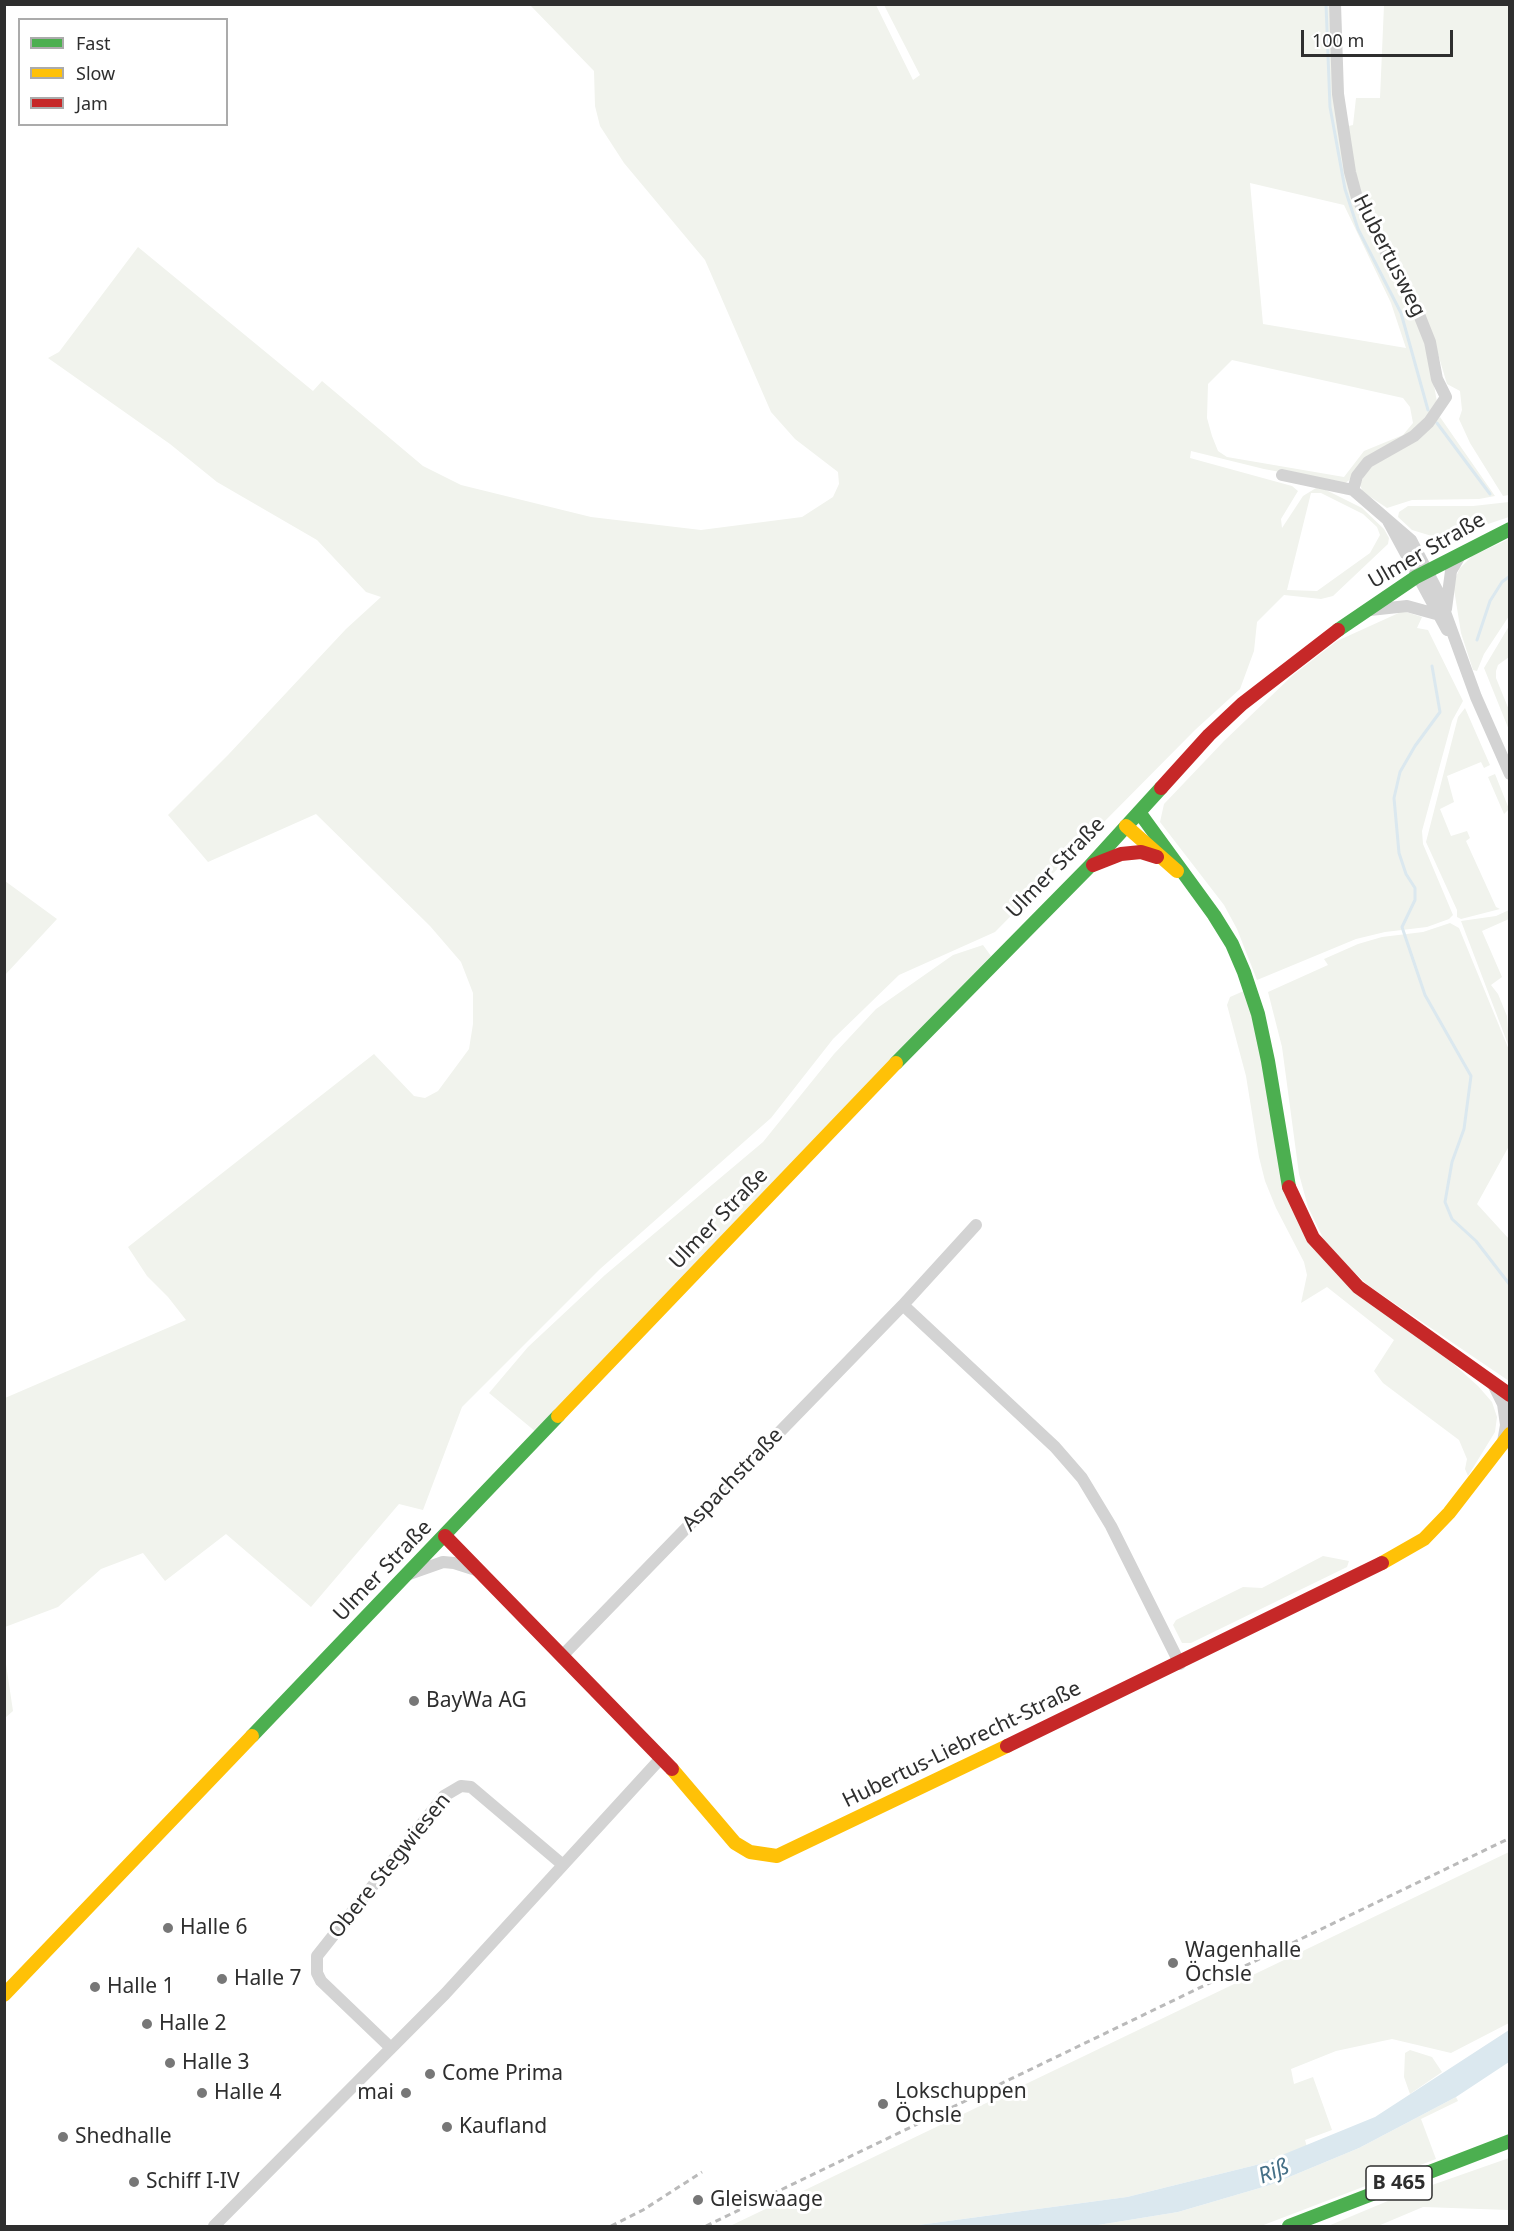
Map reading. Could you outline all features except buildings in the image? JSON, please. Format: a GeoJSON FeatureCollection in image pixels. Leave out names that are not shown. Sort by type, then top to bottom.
{"type":"FeatureCollection","features":[{"type":"Feature","properties":{"kind":"main road","name":"Ulmer Straße"},"geometry":{"type":"LineString","coordinates":[[8,1992],[969,987],[1089,867],[1138,812],[1242,704],[1298,658],[1422,573],[1509,529]]}},
{"type":"Feature","properties":{"kind":"main road"},"geometry":{"type":"LineString","coordinates":[[1138,812],[1214,915],[1232,944],[1244,972],[1258,1014],[1268,1061],[1284,1167],[1291,1192],[1313,1238],[1358,1287],[1509,1395]]}},
{"type":"Feature","properties":{"kind":"main road"},"geometry":{"type":"LineString","coordinates":[[1126,826],[1159,858],[1187,879]]}},
{"type":"Feature","properties":{"kind":"main road"},"geometry":{"type":"LineString","coordinates":[[1089,867],[1121,854],[1141,852],[1159,858]]}},
{"type":"Feature","properties":{"kind":"main road","name":"Hubertus-Liebrecht-Straße"},"geometry":{"type":"LineString","coordinates":[[446,1536],[662,1757],[735,1843],[750,1852],[777,1856],[794,1850],[1180,1664],[1403,1552],[1424,1539],[1468,1491],[1506,1438]]}},
{"type":"Feature","properties":{"kind":"main road","name":"B 465"},"geometry":{"type":"LineString","coordinates":[[1288,2226],[1509,2141]]}},
{"type":"Feature","properties":{"kind":"street","name":"Hubertusweg"},"geometry":{"type":"LineString","coordinates":[[1335,4],[1338,94],[1357,198],[1418,312],[1431,342],[1437,379],[1446,397],[1429,422],[1414,436],[1368,462],[1357,476],[1353,490]]}},
{"type":"Feature","properties":{"kind":"street"},"geometry":{"type":"LineString","coordinates":[[1282,475],[1353,490],[1385,515],[1411,540],[1422,573],[1453,638],[1509,774]]}},
{"type":"Feature","properties":{"kind":"street"},"geometry":{"type":"LineString","coordinates":[[1441,614],[1451,571],[1462,552]]}},
{"type":"Feature","properties":{"kind":"street"},"geometry":{"type":"LineString","coordinates":[[1365,611],[1407,606],[1441,614]]}},
{"type":"Feature","properties":{"kind":"street","name":"Aspachstraße"},"geometry":{"type":"LineString","coordinates":[[562,1656],[903,1305],[976,1225]]}},
{"type":"Feature","properties":{"kind":"street"},"geometry":{"type":"LineString","coordinates":[[903,1305],[1055,1447],[1082,1478],[1111,1526],[1180,1664]]}},
{"type":"Feature","properties":{"kind":"street","name":"Hubertus-Liebrecht-Straße"},"geometry":{"type":"LineString","coordinates":[[1491,1380],[1503,1404],[1506,1438]]}},
{"type":"Feature","properties":{"kind":"street","name":"Hubertus-Liebrecht-Straße"},"geometry":{"type":"LineString","coordinates":[[408,1575],[443,1562],[482,1572]]}},
{"type":"Feature","properties":{"kind":"street"},"geometry":{"type":"LineString","coordinates":[[214,2226],[445,1994],[662,1757]]}},
{"type":"Feature","properties":{"kind":"street","name":"Obere Stegwiesen"},"geometry":{"type":"LineString","coordinates":[[391,2048],[321,1981],[317,1973],[317,1956],[444,1796],[461,1786],[471,1786],[563,1865]]}},
{"type":"Feature","properties":{"kind":"shaded area"},"geometry":{"type":"Polygon","coordinates":[[[530,5],[876,5],[913,80],[920,75],[884,5],[1329,5],[1333,84],[1347,175],[1426,341],[1437,402],[1420,427],[1344,484],[1264,469],[1191,451],[1190,458],[1292,486],[1298,491],[1281,519],[1282,528],[1303,496],[1316,488],[1324,489],[1362,508],[1384,529],[1389,538],[1388,544],[1333,596],[1321,599],[1284,595],[1257,622],[1254,651],[1240,689],[1195,730],[995,932],[899,975],[833,1039],[771,1118],[600,1269],[462,1407],[423,1510],[399,1504],[311,1607],[226,1534],[165,1581],[143,1553],[101,1569],[58,1607],[5,1627],[5,1398],[186,1320],[147,1276],[128,1247],[374,1054],[414,1096],[425,1098],[438,1091],[469,1049],[473,1024],[473,993],[461,962],[430,926],[316,814],[208,862],[168,815],[228,755],[346,629],[381,597],[366,592],[317,540],[217,482],[170,444],[48,358],[59,352],[138,247],[313,391],[322,381],[423,466],[461,485],[591,517],[701,530],[802,517],[833,497],[839,484],[838,472],[795,439],[771,412],[705,260],[624,163],[600,126],[595,106],[594,71],[530,5]],[[1250,183],[1263,324],[1406,348],[1391,303],[1344,205],[1250,183]],[[1232,360],[1208,384],[1207,418],[1218,451],[1227,457],[1344,477],[1364,451],[1403,435],[1413,423],[1410,407],[1403,398],[1232,360]],[[1311,493],[1287,590],[1317,591],[1370,553],[1380,535],[1377,527],[1363,514],[1321,493],[1311,493]]]}},
{"type":"Feature","properties":{"kind":"shaded area"},"geometry":{"type":"Polygon","coordinates":[[[1384,5],[1509,5],[1509,495],[1503,496],[1470,443],[1459,419],[1462,410],[1460,391],[1447,384],[1435,344],[1360,196],[1344,127],[1353,125],[1356,98],[1380,98],[1384,5]]]}},
{"type":"Feature","properties":{"kind":"shaded area"},"geometry":{"type":"Polygon","coordinates":[[[1440,417],[1495,496],[1479,499],[1412,500],[1387,508],[1363,492],[1360,485],[1368,466],[1440,417]]]}},
{"type":"Feature","properties":{"kind":"shaded area"},"geometry":{"type":"Polygon","coordinates":[[[1509,502],[1509,517],[1449,537],[1435,537],[1412,530],[1398,517],[1399,512],[1408,506],[1473,506],[1509,502]]]}},
{"type":"Feature","properties":{"kind":"shaded area"},"geometry":{"type":"Polygon","coordinates":[[[1509,539],[1509,616],[1484,654],[1477,671],[1473,670],[1461,633],[1453,583],[1460,568],[1472,556],[1509,539]]]}},
{"type":"Feature","properties":{"kind":"shaded area"},"geometry":{"type":"Polygon","coordinates":[[[1403,611],[1422,617],[1417,628],[1428,630],[1463,701],[1452,721],[1422,831],[1423,844],[1453,915],[1449,919],[1427,927],[1385,932],[1356,939],[1257,980],[1237,929],[1224,905],[1160,822],[1164,804],[1224,741],[1293,675],[1337,641],[1403,611]]]}},
{"type":"Feature","properties":{"kind":"shaded area"},"geometry":{"type":"Polygon","coordinates":[[[1509,626],[1509,657],[1498,665],[1496,678],[1509,710],[1509,730],[1484,668],[1509,626]]]}},
{"type":"Feature","properties":{"kind":"shaded area"},"geometry":{"type":"Polygon","coordinates":[[[1465,708],[1490,765],[1484,768],[1481,762],[1447,776],[1454,802],[1440,809],[1451,836],[1467,831],[1470,838],[1466,841],[1496,907],[1500,909],[1461,919],[1457,917],[1457,910],[1426,842],[1458,717],[1465,708]]]}},
{"type":"Feature","properties":{"kind":"shaded area"},"geometry":{"type":"Polygon","coordinates":[[[1495,774],[1509,809],[1504,814],[1488,777],[1495,774]]]}},
{"type":"Feature","properties":{"kind":"shaded area"},"geometry":{"type":"Polygon","coordinates":[[[5,881],[57,919],[5,975],[5,881]]]}},
{"type":"Feature","properties":{"kind":"shaded area"},"geometry":{"type":"Polygon","coordinates":[[[1509,910],[1509,919],[1482,931],[1502,977],[1491,985],[1498,994],[1507,1016],[1509,1047],[1461,921],[1496,916],[1509,910]]]}},
{"type":"Feature","properties":{"kind":"shaded area"},"geometry":{"type":"Polygon","coordinates":[[[1450,923],[1459,928],[1509,1050],[1509,1146],[1477,1204],[1509,1239],[1509,1381],[1369,1286],[1324,1240],[1308,1207],[1299,1174],[1282,1047],[1268,992],[1328,965],[1324,959],[1358,944],[1382,937],[1423,932],[1450,923]]]}},
{"type":"Feature","properties":{"kind":"shaded area"},"geometry":{"type":"Polygon","coordinates":[[[983,945],[991,956],[536,1432],[489,1393],[528,1347],[605,1275],[763,1142],[834,1054],[876,1009],[953,955],[983,945]]]}},
{"type":"Feature","properties":{"kind":"shaded area"},"geometry":{"type":"Polygon","coordinates":[[[1246,990],[1303,1229],[1478,1386],[1492,1402],[1497,1417],[1495,1432],[1468,1476],[1465,1469],[1467,1459],[1459,1440],[1383,1383],[1374,1371],[1394,1340],[1327,1287],[1301,1303],[1307,1275],[1304,1262],[1276,1208],[1265,1181],[1246,1076],[1227,1005],[1230,997],[1246,990]]]}},
{"type":"Feature","properties":{"kind":"shaded area"},"geometry":{"type":"Polygon","coordinates":[[[1323,1556],[1349,1561],[1347,1567],[1191,1643],[1182,1643],[1173,1625],[1176,1620],[1243,1587],[1262,1588],[1323,1556]]]}},
{"type":"Feature","properties":{"kind":"shaded area"},"geometry":{"type":"Polygon","coordinates":[[[4,1651],[13,1711],[5,1718],[4,1718],[4,1651]]]}},
{"type":"Feature","properties":{"kind":"shaded area"},"geometry":{"type":"Polygon","coordinates":[[[1509,1852],[1509,2023],[1451,2053],[1392,2039],[1336,2051],[1291,2069],[1294,2084],[1313,2077],[1332,2130],[1305,2140],[1307,2147],[1260,2164],[1127,2197],[911,2226],[730,2226],[1509,1852]]]}},
{"type":"Feature","properties":{"kind":"shaded area"},"geometry":{"type":"Polygon","coordinates":[[[1410,2050],[1432,2057],[1442,2072],[1410,2094],[1404,2077],[1405,2053],[1410,2050]]]}},
{"type":"Feature","properties":{"kind":"shaded area"},"geometry":{"type":"Polygon","coordinates":[[[1456,2097],[1458,2101],[1421,2119],[1436,2159],[1261,2226],[1092,2226],[1178,2212],[1270,2185],[1359,2148],[1456,2097]]]}},
{"type":"Feature","properties":{"kind":"shaded area"},"geometry":{"type":"Polygon","coordinates":[[[1509,2158],[1509,2210],[1423,2207],[1378,2226],[1328,2226],[1395,2198],[1509,2158]]]}},
{"type":"Feature","properties":{"kind":"water","name":"Riß"},"geometry":{"type":"Polygon","coordinates":[[[1509,2030],[1509,2062],[1456,2097],[1359,2148],[1270,2185],[1178,2212],[1092,2226],[911,2226],[1127,2197],[1260,2164],[1375,2117],[1509,2030]]]}},
{"type":"Feature","properties":{"kind":"waterway"},"geometry":{"type":"LineString","coordinates":[[1326,4],[1330,107],[1345,189],[1358,229],[1401,313],[1428,410]]}},
{"type":"Feature","properties":{"kind":"waterway"},"geometry":{"type":"LineString","coordinates":[[1437,423],[1490,494]]}},
{"type":"Feature","properties":{"kind":"waterway"},"geometry":{"type":"LineString","coordinates":[[1477,640],[1490,601],[1502,582],[1510,576]]}},
{"type":"Feature","properties":{"kind":"waterway"},"geometry":{"type":"LineString","coordinates":[[1432,666],[1440,712],[1415,746],[1400,772],[1394,798],[1399,853],[1406,874],[1415,888],[1415,900],[1402,927],[1425,995],[1471,1076],[1464,1129],[1452,1162],[1445,1202],[1452,1219],[1476,1241],[1510,1285]]}},
{"type":"Feature","properties":{"kind":"railway"},"geometry":{"type":"LineString","coordinates":[[706,2226],[1510,1838]]}},
{"type":"Feature","properties":{"kind":"railway"},"geometry":{"type":"LineString","coordinates":[[611,2226],[643,2210],[702,2172]]}},
{"type":"Feature","properties":{"kind":"traffic: fast"},"geometry":{"type":"LineString","coordinates":[[1338,630],[1416,577],[1510,529]]}},
{"type":"Feature","properties":{"kind":"traffic: fast"},"geometry":{"type":"LineString","coordinates":[[896,1063],[1089,867],[1161,788]]}},
{"type":"Feature","properties":{"kind":"traffic: fast"},"geometry":{"type":"LineString","coordinates":[[1139,812],[1214,915],[1232,944],[1244,972],[1258,1014],[1268,1061],[1289,1187]]}},
{"type":"Feature","properties":{"kind":"traffic: fast"},"geometry":{"type":"LineString","coordinates":[[252,1736],[558,1416]]}},
{"type":"Feature","properties":{"kind":"traffic: fast"},"geometry":{"type":"LineString","coordinates":[[1289,2226],[1510,2141]]}},
{"type":"Feature","properties":{"kind":"traffic: slow"},"geometry":{"type":"LineString","coordinates":[[1126,826],[1177,871]]}},
{"type":"Feature","properties":{"kind":"traffic: slow"},"geometry":{"type":"LineString","coordinates":[[558,1416],[896,1063]]}},
{"type":"Feature","properties":{"kind":"traffic: slow"},"geometry":{"type":"LineString","coordinates":[[1382,1563],[1424,1539],[1449,1513],[1510,1434]]}},
{"type":"Feature","properties":{"kind":"traffic: slow"},"geometry":{"type":"LineString","coordinates":[[4,1995],[252,1736]]}},
{"type":"Feature","properties":{"kind":"traffic: slow"},"geometry":{"type":"LineString","coordinates":[[672,1769],[735,1843],[750,1852],[777,1856],[1007,1746]]}},
{"type":"Feature","properties":{"kind":"traffic: jam"},"geometry":{"type":"LineString","coordinates":[[1161,788],[1209,735],[1242,704],[1338,630]]}},
{"type":"Feature","properties":{"kind":"traffic: jam"},"geometry":{"type":"LineString","coordinates":[[1093,865],[1121,854],[1141,852],[1157,857]]}},
{"type":"Feature","properties":{"kind":"traffic: jam"},"geometry":{"type":"LineString","coordinates":[[1289,1187],[1313,1238],[1358,1287],[1510,1395]]}},
{"type":"Feature","properties":{"kind":"traffic: jam"},"geometry":{"type":"LineString","coordinates":[[445,1536],[672,1769]]}},
{"type":"Feature","properties":{"kind":"traffic: jam"},"geometry":{"type":"LineString","coordinates":[[1007,1746],[1382,1563]]}},
{"type":"Feature","properties":{"kind":"place","name":"BayWa AG"},"geometry":{"type":"Point","coordinates":[414,1701]}},
{"type":"Feature","properties":{"kind":"place","name":"Halle 6"},"geometry":{"type":"Point","coordinates":[168,1928]}},
{"type":"Feature","properties":{"kind":"place","name":"Wagenhalle Öchsle"},"geometry":{"type":"Point","coordinates":[1173,1963]}},
{"type":"Feature","properties":{"kind":"place","name":"Halle 7"},"geometry":{"type":"Point","coordinates":[222,1979]}},
{"type":"Feature","properties":{"kind":"place","name":"Halle 1"},"geometry":{"type":"Point","coordinates":[95,1987]}},
{"type":"Feature","properties":{"kind":"place","name":"Halle 2"},"geometry":{"type":"Point","coordinates":[147,2024]}},
{"type":"Feature","properties":{"kind":"place","name":"Halle 3"},"geometry":{"type":"Point","coordinates":[170,2063]}},
{"type":"Feature","properties":{"kind":"place","name":"Come Prima"},"geometry":{"type":"Point","coordinates":[430,2074]}},
{"type":"Feature","properties":{"kind":"place","name":"Halle 4"},"geometry":{"type":"Point","coordinates":[202,2093]}},
{"type":"Feature","properties":{"kind":"place","name":"mai"},"geometry":{"type":"Point","coordinates":[406,2093]}},
{"type":"Feature","properties":{"kind":"place","name":"Lokschuppen Öchsle"},"geometry":{"type":"Point","coordinates":[883,2104]}},
{"type":"Feature","properties":{"kind":"place","name":"Kaufland"},"geometry":{"type":"Point","coordinates":[447,2127]}},
{"type":"Feature","properties":{"kind":"place","name":"Shedhalle"},"geometry":{"type":"Point","coordinates":[63,2137]}},
{"type":"Feature","properties":{"kind":"place","name":"Schiff I-IV"},"geometry":{"type":"Point","coordinates":[134,2182]}},
{"type":"Feature","properties":{"kind":"place","name":"Gleiswaage"},"geometry":{"type":"Point","coordinates":[698,2200]}}]}
